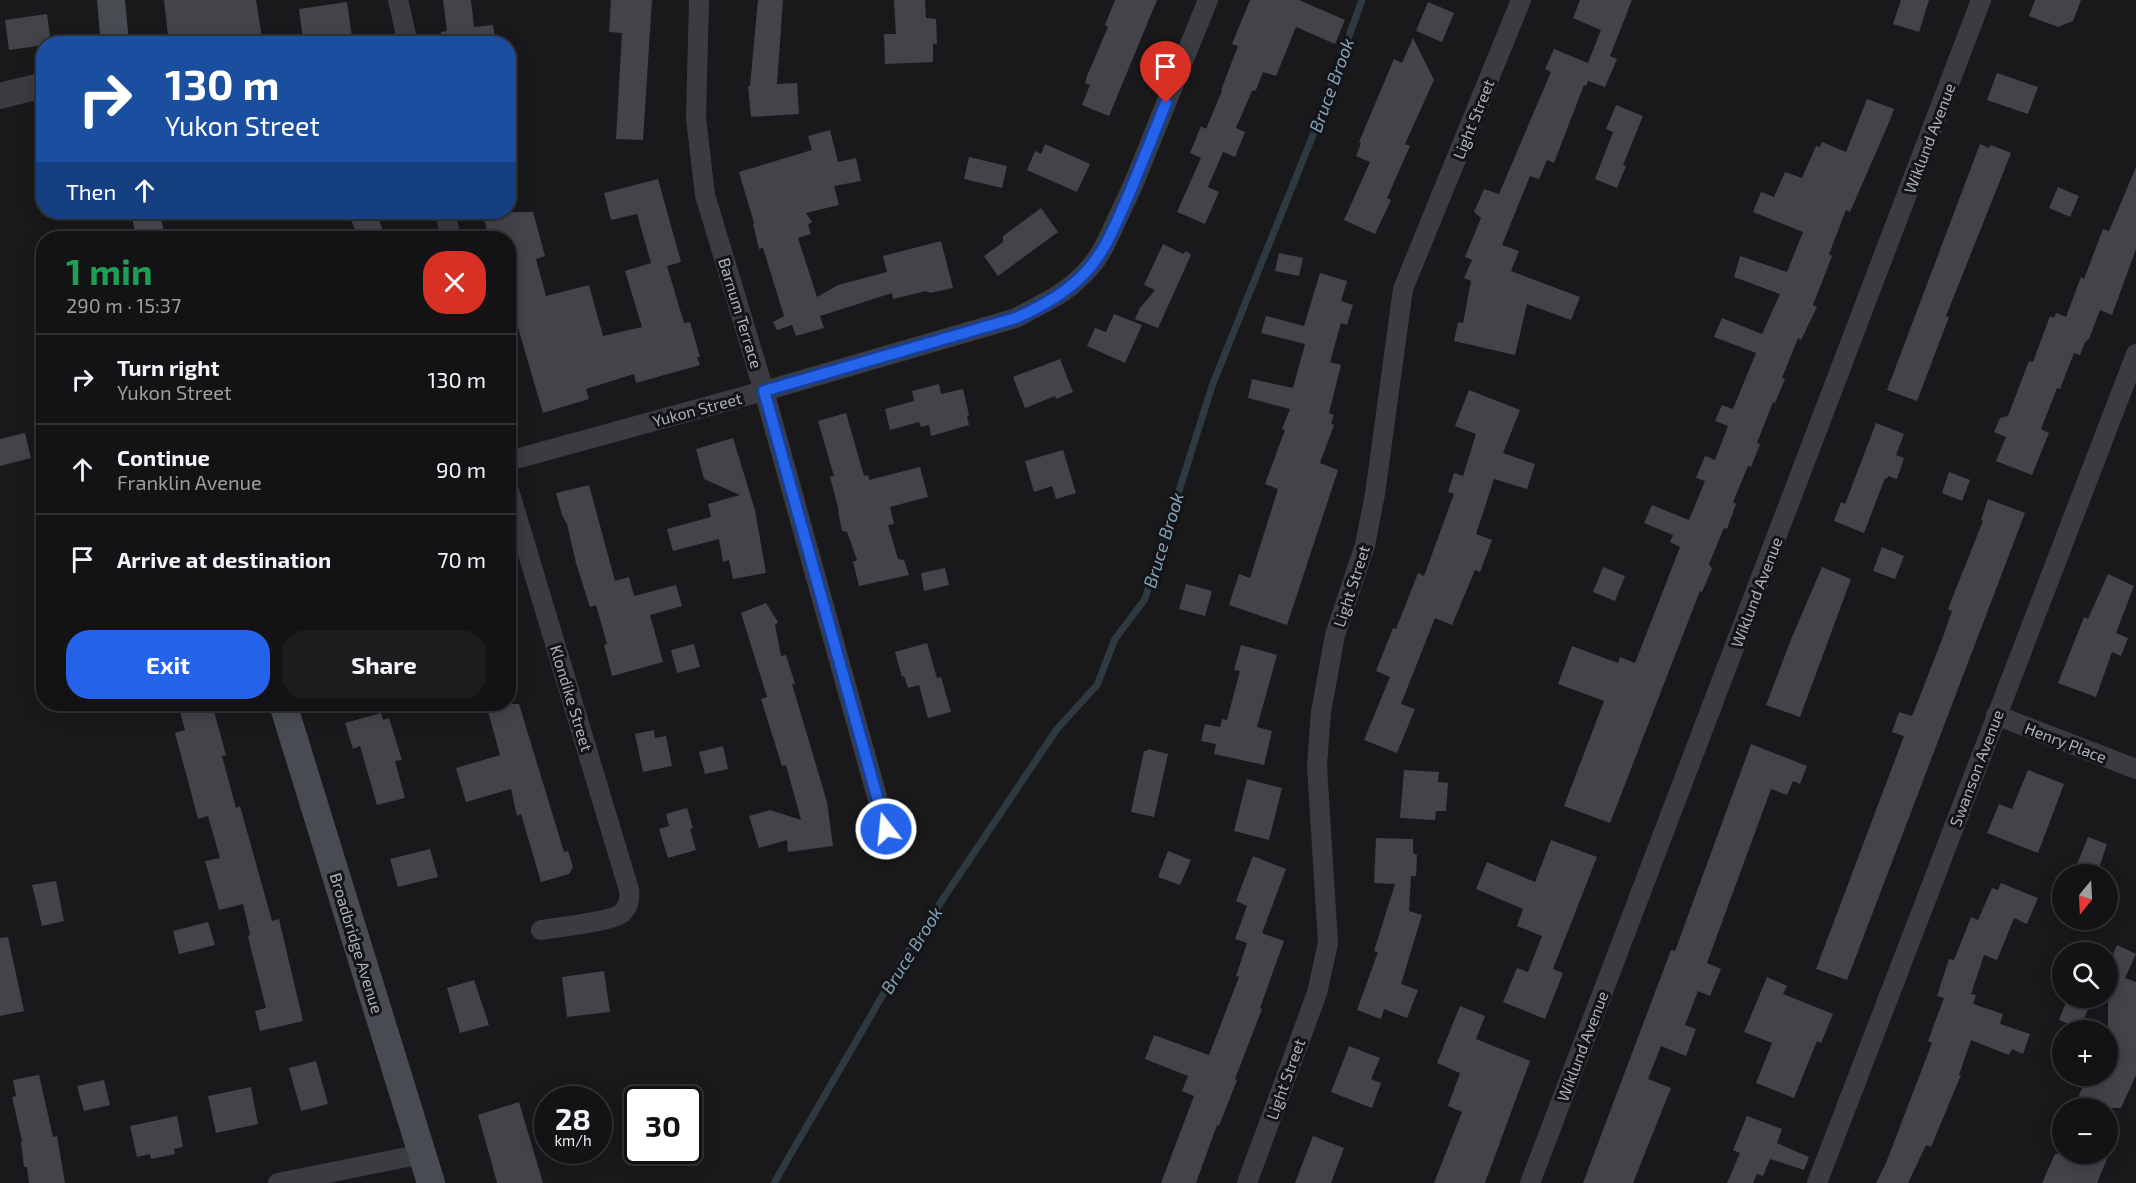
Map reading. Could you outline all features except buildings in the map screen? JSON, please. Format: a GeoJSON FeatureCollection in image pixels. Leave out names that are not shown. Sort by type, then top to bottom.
{"type":"FeatureCollection","features":[{"type":"Feature","properties":{"kind":"main road"},"geometry":{"type":"LineString","coordinates":[[111,0],[114,36]]}},
{"type":"Feature","properties":{"kind":"main road","name":"Broadbridge Avenue"},"geometry":{"type":"LineString","coordinates":[[286,711],[431,1183]]}},
{"type":"Feature","properties":{"kind":"street"},"geometry":{"type":"LineString","coordinates":[[398,0],[406,36]]}},
{"type":"Feature","properties":{"kind":"street","name":"Barnum Terrace"},"geometry":{"type":"LineString","coordinates":[[699,0],[696,118],[705,195],[764,391],[886,829]]}},
{"type":"Feature","properties":{"kind":"street","name":"Yukon Street"},"geometry":{"type":"LineString","coordinates":[[516,459],[764,391],[1016,318],[1055,297],[1085,273],[1105,245],[1133,185],[1208,0]]}},
{"type":"Feature","properties":{"kind":"street","name":"Light Street"},"geometry":{"type":"LineString","coordinates":[[1247,1183],[1317,993],[1328,943],[1317,766],[1321,712],[1335,635],[1365,545],[1369,525],[1403,289],[1521,0]]}},
{"type":"Feature","properties":{"kind":"street","name":"Wiklund Avenue"},"geometry":{"type":"LineString","coordinates":[[1530,1183],[1982,0]]}},
{"type":"Feature","properties":{"kind":"street"},"geometry":{"type":"LineString","coordinates":[[0,96],[36,87]]}},
{"type":"Feature","properties":{"kind":"street","name":"Swanson Avenue"},"geometry":{"type":"LineString","coordinates":[[1817,1183],[2136,354]]}},
{"type":"Feature","properties":{"kind":"street","name":"Klondike Street"},"geometry":{"type":"LineString","coordinates":[[516,514],[630,898],[625,910],[614,917],[541,930]]}},
{"type":"Feature","properties":{"kind":"street","name":"Henry Place"},"geometry":{"type":"LineString","coordinates":[[1996,715],[2136,769]]}},
{"type":"Feature","properties":{"kind":"street"},"geometry":{"type":"LineString","coordinates":[[278,1183],[422,1154]]}},
{"type":"Feature","properties":{"kind":"waterway","name":"Bruce Brook"},"geometry":{"type":"LineString","coordinates":[[774,1183],[910,948],[1057,729],[1097,685],[1115,639],[1145,599],[1212,386],[1315,130],[1362,0]]}},
{"type":"Feature","properties":{"kind":"route"},"geometry":{"type":"LineString","coordinates":[[886,829],[764,391],[1016,318],[1034,310],[1071,286],[1096,260],[1105,245],[1133,185],[1166,103]]}}]}
